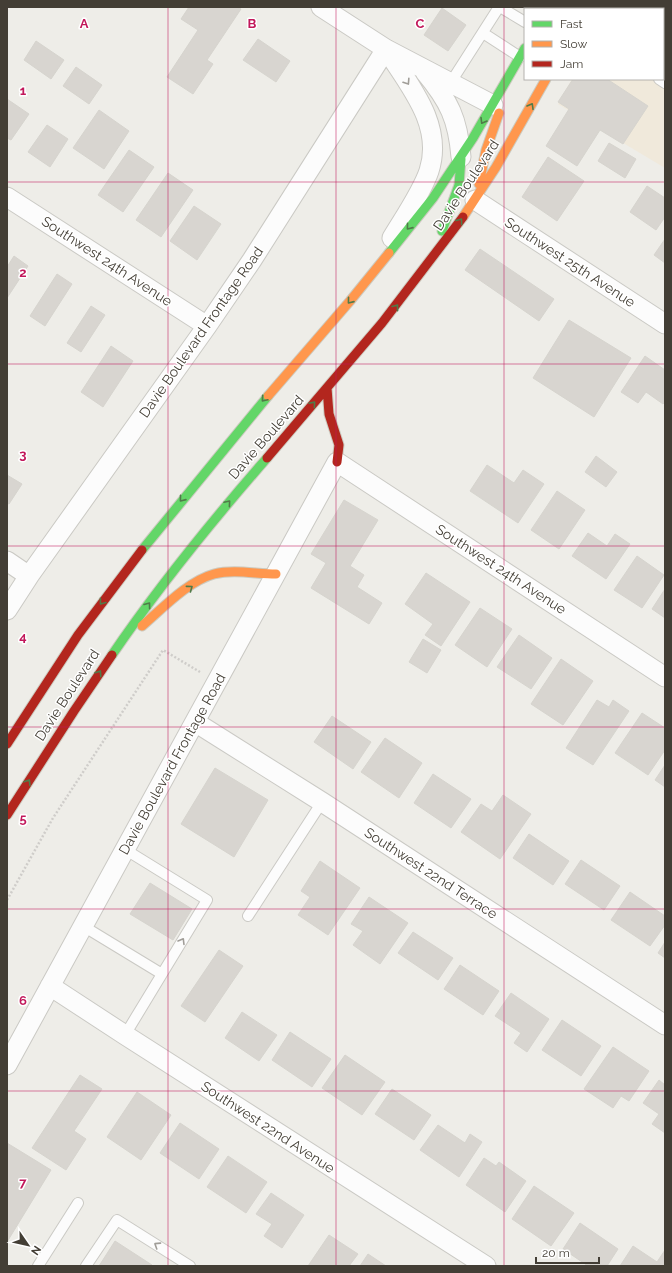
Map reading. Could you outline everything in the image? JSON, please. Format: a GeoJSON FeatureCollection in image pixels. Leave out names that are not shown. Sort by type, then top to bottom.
{"type":"FeatureCollection","features":[{"type":"Feature","properties":{"kind":"main road","name":"Davie Boulevard"},"geometry":{"type":"LineString","coordinates":[[7,744],[78,635],[148,541],[245,422],[327,329],[433,198],[461,157],[521,56]]}},
{"type":"Feature","properties":{"kind":"main road"},"geometry":{"type":"LineString","coordinates":[[475,200],[490,136],[521,56]]}},
{"type":"Feature","properties":{"kind":"main road","name":"Davie Boulevard"},"geometry":{"type":"LineString","coordinates":[[7,815],[70,715],[116,647],[193,545],[385,320],[429,264],[475,200],[505,152],[545,80]]}},
{"type":"Feature","properties":{"kind":"main road"},"geometry":{"type":"LineString","coordinates":[[429,264],[457,192],[461,157]]}},
{"type":"Feature","properties":{"kind":"main road"},"geometry":{"type":"LineString","coordinates":[[327,388],[329,414],[339,444],[337,462]]}},
{"type":"Feature","properties":{"kind":"main road"},"geometry":{"type":"LineString","coordinates":[[116,647],[185,591],[206,578],[223,573],[276,574]]}},
{"type":"Feature","properties":{"kind":"street"},"geometry":{"type":"LineString","coordinates":[[322,7],[386,49],[493,105]]}},
{"type":"Feature","properties":{"kind":"street"},"geometry":{"type":"LineString","coordinates":[[374,271],[425,181],[429,171],[433,148],[432,134],[426,112],[386,49]]}},
{"type":"Feature","properties":{"kind":"street","name":"Davie Boulevard Frontage Road"},"geometry":{"type":"LineString","coordinates":[[7,610],[29,576],[207,326],[252,260],[386,49]]}},
{"type":"Feature","properties":{"kind":"street"},"geometry":{"type":"LineString","coordinates":[[422,67],[437,87],[452,113],[459,136],[461,157]]}},
{"type":"Feature","properties":{"kind":"street","name":"Southwest 24th Avenue"},"geometry":{"type":"LineString","coordinates":[[7,197],[207,326]]}},
{"type":"Feature","properties":{"kind":"street","name":"Southwest 25th Avenue"},"geometry":{"type":"LineString","coordinates":[[475,200],[665,324]]}},
{"type":"Feature","properties":{"kind":"street","name":"Davie Boulevard Frontage Road"},"geometry":{"type":"LineString","coordinates":[[7,1065],[337,462]]}},
{"type":"Feature","properties":{"kind":"street","name":"Southwest 24th Avenue"},"geometry":{"type":"LineString","coordinates":[[337,462],[665,677]]}},
{"type":"Feature","properties":{"kind":"street"},"geometry":{"type":"LineString","coordinates":[[7,562],[29,576]]}},
{"type":"Feature","properties":{"kind":"street","name":"Southwest 22nd Terrace"},"geometry":{"type":"LineString","coordinates":[[195,722],[322,802],[665,1025]]}},
{"type":"Feature","properties":{"kind":"street","name":"Southwest 22nd Avenue"},"geometry":{"type":"LineString","coordinates":[[50,986],[486,1266]]}},
{"type":"Feature","properties":{"kind":"lane"},"geometry":{"type":"LineString","coordinates":[[450,82],[500,7],[524,21]]}},
{"type":"Feature","properties":{"kind":"lane"},"geometry":{"type":"LineString","coordinates":[[483,33],[521,56]]}},
{"type":"Feature","properties":{"kind":"lane"},"geometry":{"type":"LineString","coordinates":[[248,916],[322,802]]}},
{"type":"Feature","properties":{"kind":"lane"},"geometry":{"type":"LineString","coordinates":[[125,1035],[207,900],[126,850]]}},
{"type":"Feature","properties":{"kind":"lane"},"geometry":{"type":"LineString","coordinates":[[83,926],[162,974]]}},
{"type":"Feature","properties":{"kind":"lane"},"geometry":{"type":"LineString","coordinates":[[38,1266],[78,1203]]}},
{"type":"Feature","properties":{"kind":"lane"},"geometry":{"type":"LineString","coordinates":[[86,1266],[117,1220],[190,1266]]}},
{"type":"Feature","properties":{"kind":"path"},"geometry":{"type":"LineString","coordinates":[[7,900],[53,818],[163,650],[217,682]]}},
{"type":"Feature","properties":{"kind":"shaded area"},"geometry":{"type":"Polygon","coordinates":[[[665,7],[665,168],[558,104],[571,80],[664,80],[664,8],[610,8],[665,7]]]}},
{"type":"Feature","properties":{"kind":"building"},"geometry":{"type":"Polygon","coordinates":[[[189,7],[237,7],[241,9],[207,60],[213,64],[193,94],[167,77],[198,30],[181,19],[189,7]]]}},
{"type":"Feature","properties":{"kind":"building"},"geometry":{"type":"Polygon","coordinates":[[[442,8],[466,25],[448,51],[424,35],[442,8]]]}},
{"type":"Feature","properties":{"kind":"building"},"geometry":{"type":"Polygon","coordinates":[[[258,39],[290,61],[276,82],[243,60],[258,39]]]}},
{"type":"Feature","properties":{"kind":"building"},"geometry":{"type":"Polygon","coordinates":[[[36,41],[64,60],[51,79],[24,60],[36,41]]]}},
{"type":"Feature","properties":{"kind":"building"},"geometry":{"type":"Polygon","coordinates":[[[76,67],[102,85],[89,104],[63,86],[76,67]]]}},
{"type":"Feature","properties":{"kind":"building"},"geometry":{"type":"Polygon","coordinates":[[[572,80],[609,80],[648,106],[623,144],[600,130],[577,166],[546,146],[569,109],[558,102],[572,80]]]}},
{"type":"Feature","properties":{"kind":"building"},"geometry":{"type":"Polygon","coordinates":[[[7,99],[29,114],[11,140],[7,138],[7,99]]]}},
{"type":"Feature","properties":{"kind":"building"},"geometry":{"type":"Polygon","coordinates":[[[99,110],[129,131],[104,169],[73,148],[99,110]]]}},
{"type":"Feature","properties":{"kind":"building"},"geometry":{"type":"Polygon","coordinates":[[[47,125],[68,139],[50,167],[28,152],[47,125]]]}},
{"type":"Feature","properties":{"kind":"building"},"geometry":{"type":"Polygon","coordinates":[[[609,143],[636,159],[625,178],[598,161],[609,143]]]}},
{"type":"Feature","properties":{"kind":"building"},"geometry":{"type":"Polygon","coordinates":[[[129,150],[154,167],[123,212],[98,195],[129,150]]]}},
{"type":"Feature","properties":{"kind":"building"},"geometry":{"type":"Polygon","coordinates":[[[548,157],[584,181],[557,221],[522,197],[548,157]]]}},
{"type":"Feature","properties":{"kind":"building"},"geometry":{"type":"Polygon","coordinates":[[[168,173],[193,190],[161,237],[136,220],[168,173]]]}},
{"type":"Feature","properties":{"kind":"building"},"geometry":{"type":"Polygon","coordinates":[[[647,186],[665,198],[665,217],[656,230],[630,212],[647,186]]]}},
{"type":"Feature","properties":{"kind":"building"},"geometry":{"type":"Polygon","coordinates":[[[194,206],[221,224],[197,260],[170,241],[194,206]]]}},
{"type":"Feature","properties":{"kind":"building"},"geometry":{"type":"Polygon","coordinates":[[[665,239],[665,263],[654,255],[665,239]]]}},
{"type":"Feature","properties":{"kind":"building"},"geometry":{"type":"Polygon","coordinates":[[[480,249],[554,299],[539,321],[465,270],[480,249]]]}},
{"type":"Feature","properties":{"kind":"building"},"geometry":{"type":"Polygon","coordinates":[[[14,256],[28,266],[7,298],[7,267],[14,256]]]}},
{"type":"Feature","properties":{"kind":"building"},"geometry":{"type":"Polygon","coordinates":[[[57,274],[72,284],[45,326],[30,316],[57,274]]]}},
{"type":"Feature","properties":{"kind":"building"},"geometry":{"type":"Polygon","coordinates":[[[91,306],[105,315],[81,352],[67,343],[91,306]]]}},
{"type":"Feature","properties":{"kind":"building"},"geometry":{"type":"Polygon","coordinates":[[[569,320],[631,358],[594,417],[533,378],[569,320]]]}},
{"type":"Feature","properties":{"kind":"building"},"geometry":{"type":"Polygon","coordinates":[[[111,346],[133,361],[103,407],[81,392],[111,346]]]}},
{"type":"Feature","properties":{"kind":"building"},"geometry":{"type":"Polygon","coordinates":[[[645,356],[665,370],[665,402],[663,404],[646,392],[638,403],[621,392],[645,356]]]}},
{"type":"Feature","properties":{"kind":"building"},"geometry":{"type":"Polygon","coordinates":[[[596,456],[617,472],[606,487],[585,472],[596,456]]]}},
{"type":"Feature","properties":{"kind":"building"},"geometry":{"type":"Polygon","coordinates":[[[487,465],[514,483],[523,470],[544,484],[518,523],[470,491],[487,465]]]}},
{"type":"Feature","properties":{"kind":"building"},"geometry":{"type":"Polygon","coordinates":[[[7,475],[22,484],[9,504],[7,503],[7,475]]]}},
{"type":"Feature","properties":{"kind":"building"},"geometry":{"type":"Polygon","coordinates":[[[557,491],[585,510],[559,549],[531,530],[557,491]]]}},
{"type":"Feature","properties":{"kind":"building"},"geometry":{"type":"Polygon","coordinates":[[[344,500],[378,520],[350,566],[364,575],[357,587],[382,603],[369,624],[311,588],[326,563],[311,554],[344,500]]]}},
{"type":"Feature","properties":{"kind":"building"},"geometry":{"type":"Polygon","coordinates":[[[588,533],[607,546],[615,534],[630,544],[606,579],[572,556],[588,533]]]}},
{"type":"Feature","properties":{"kind":"building"},"geometry":{"type":"Polygon","coordinates":[[[637,556],[664,575],[642,608],[614,590],[637,556]]]}},
{"type":"Feature","properties":{"kind":"building"},"geometry":{"type":"Polygon","coordinates":[[[426,573],[470,602],[441,646],[425,635],[433,624],[405,604],[426,573]]]}},
{"type":"Feature","properties":{"kind":"building"},"geometry":{"type":"Polygon","coordinates":[[[665,589],[665,618],[652,609],[665,589]]]}},
{"type":"Feature","properties":{"kind":"building"},"geometry":{"type":"Polygon","coordinates":[[[480,608],[512,629],[487,667],[455,645],[480,608]]]}},
{"type":"Feature","properties":{"kind":"building"},"geometry":{"type":"Polygon","coordinates":[[[519,635],[552,658],[531,689],[497,667],[519,635]]]}},
{"type":"Feature","properties":{"kind":"building"},"geometry":{"type":"Polygon","coordinates":[[[423,639],[441,650],[427,673],[409,662],[423,639]]]}},
{"type":"Feature","properties":{"kind":"building"},"geometry":{"type":"Polygon","coordinates":[[[561,659],[593,681],[563,725],[531,704],[561,659]]]}},
{"type":"Feature","properties":{"kind":"building"},"geometry":{"type":"Polygon","coordinates":[[[597,700],[609,707],[613,700],[629,711],[593,765],[566,748],[597,700]]]}},
{"type":"Feature","properties":{"kind":"building"},"geometry":{"type":"Polygon","coordinates":[[[642,713],[665,728],[665,750],[648,775],[615,753],[642,713]]]}},
{"type":"Feature","properties":{"kind":"building"},"geometry":{"type":"Polygon","coordinates":[[[332,716],[371,742],[353,769],[314,742],[332,716]]]}},
{"type":"Feature","properties":{"kind":"building"},"geometry":{"type":"Polygon","coordinates":[[[385,738],[422,763],[399,798],[361,772],[385,738]]]}},
{"type":"Feature","properties":{"kind":"building"},"geometry":{"type":"Polygon","coordinates":[[[665,765],[665,787],[655,780],[665,765]]]}},
{"type":"Feature","properties":{"kind":"building"},"geometry":{"type":"Polygon","coordinates":[[[215,768],[268,800],[234,857],[181,824],[215,768]]]}},
{"type":"Feature","properties":{"kind":"building"},"geometry":{"type":"Polygon","coordinates":[[[433,774],[471,799],[451,828],[414,803],[433,774]]]}},
{"type":"Feature","properties":{"kind":"building"},"geometry":{"type":"Polygon","coordinates":[[[503,795],[531,814],[500,859],[461,832],[481,804],[492,811],[503,795]]]}},
{"type":"Feature","properties":{"kind":"building"},"geometry":{"type":"Polygon","coordinates":[[[529,834],[569,861],[553,885],[513,858],[529,834]]]}},
{"type":"Feature","properties":{"kind":"building"},"geometry":{"type":"Polygon","coordinates":[[[581,860],[620,886],[604,910],[565,884],[581,860]]]}},
{"type":"Feature","properties":{"kind":"building"},"geometry":{"type":"Polygon","coordinates":[[[320,861],[360,888],[328,935],[298,915],[310,897],[301,891],[320,861]]]}},
{"type":"Feature","properties":{"kind":"building"},"geometry":{"type":"Polygon","coordinates":[[[150,883],[192,909],[173,940],[130,914],[150,883]]]}},
{"type":"Feature","properties":{"kind":"building"},"geometry":{"type":"Polygon","coordinates":[[[630,892],[665,916],[665,925],[650,946],[611,920],[630,892]]]}},
{"type":"Feature","properties":{"kind":"building"},"geometry":{"type":"Polygon","coordinates":[[[369,897],[408,923],[380,964],[353,945],[363,931],[351,924],[369,897]]]}},
{"type":"Feature","properties":{"kind":"building"},"geometry":{"type":"Polygon","coordinates":[[[413,932],[453,958],[438,980],[398,953],[413,932]]]}},
{"type":"Feature","properties":{"kind":"building"},"geometry":{"type":"Polygon","coordinates":[[[665,942],[665,958],[658,953],[665,942]]]}},
{"type":"Feature","properties":{"kind":"building"},"geometry":{"type":"Polygon","coordinates":[[[219,950],[243,966],[205,1022],[181,1006],[219,950]]]}},
{"type":"Feature","properties":{"kind":"building"},"geometry":{"type":"Polygon","coordinates":[[[460,965],[499,991],[483,1015],[444,989],[460,965]]]}},
{"type":"Feature","properties":{"kind":"building"},"geometry":{"type":"Polygon","coordinates":[[[511,993],[549,1019],[527,1052],[514,1043],[521,1033],[495,1016],[511,993]]]}},
{"type":"Feature","properties":{"kind":"building"},"geometry":{"type":"Polygon","coordinates":[[[242,1012],[277,1035],[259,1061],[225,1038],[242,1012]]]}},
{"type":"Feature","properties":{"kind":"building"},"geometry":{"type":"Polygon","coordinates":[[[562,1020],[601,1046],[581,1076],[542,1050],[562,1020]]]}},
{"type":"Feature","properties":{"kind":"building"},"geometry":{"type":"Polygon","coordinates":[[[290,1032],[331,1059],[312,1087],[272,1060],[290,1032]]]}},
{"type":"Feature","properties":{"kind":"building"},"geometry":{"type":"Polygon","coordinates":[[[613,1047],[649,1071],[629,1101],[621,1096],[613,1108],[584,1089],[613,1047]]]}},
{"type":"Feature","properties":{"kind":"building"},"geometry":{"type":"Polygon","coordinates":[[[345,1055],[385,1082],[362,1115],[322,1088],[345,1055]]]}},
{"type":"Feature","properties":{"kind":"building"},"geometry":{"type":"Polygon","coordinates":[[[80,1075],[102,1089],[74,1131],[86,1139],[66,1170],[32,1148],[80,1075]]]}},
{"type":"Feature","properties":{"kind":"building"},"geometry":{"type":"Polygon","coordinates":[[[659,1080],[665,1085],[665,1133],[652,1124],[659,1114],[643,1103],[659,1080]]]}},
{"type":"Feature","properties":{"kind":"building"},"geometry":{"type":"Polygon","coordinates":[[[392,1089],[431,1115],[414,1140],[375,1114],[392,1089]]]}},
{"type":"Feature","properties":{"kind":"building"},"geometry":{"type":"Polygon","coordinates":[[[137,1092],[171,1115],[141,1160],[107,1137],[137,1092]]]}},
{"type":"Feature","properties":{"kind":"building"},"geometry":{"type":"Polygon","coordinates":[[[180,1123],[219,1149],[199,1179],[160,1153],[180,1123]]]}},
{"type":"Feature","properties":{"kind":"building"},"geometry":{"type":"Polygon","coordinates":[[[438,1125],[465,1143],[470,1134],[482,1142],[459,1177],[420,1150],[438,1125]]]}},
{"type":"Feature","properties":{"kind":"building"},"geometry":{"type":"Polygon","coordinates":[[[7,1143],[51,1170],[7,1242],[7,1143]]]}},
{"type":"Feature","properties":{"kind":"building"},"geometry":{"type":"Polygon","coordinates":[[[228,1156],[267,1182],[246,1213],[207,1187],[228,1156]]]}},
{"type":"Feature","properties":{"kind":"building"},"geometry":{"type":"Polygon","coordinates":[[[484,1158],[496,1166],[499,1162],[526,1181],[505,1212],[466,1185],[484,1158]]]}},
{"type":"Feature","properties":{"kind":"building"},"geometry":{"type":"Polygon","coordinates":[[[534,1186],[574,1213],[551,1246],[512,1219],[534,1186]]]}},
{"type":"Feature","properties":{"kind":"building"},"geometry":{"type":"Polygon","coordinates":[[[271,1193],[304,1215],[282,1248],[264,1236],[272,1224],[256,1214],[271,1193]]]}},
{"type":"Feature","properties":{"kind":"building"},"geometry":{"type":"Polygon","coordinates":[[[580,1223],[618,1249],[607,1266],[588,1266],[563,1249],[580,1223]]]}},
{"type":"Feature","properties":{"kind":"building"},"geometry":{"type":"Polygon","coordinates":[[[329,1235],[358,1254],[349,1266],[308,1266],[329,1235]]]}},
{"type":"Feature","properties":{"kind":"building"},"geometry":{"type":"Polygon","coordinates":[[[115,1241],[152,1265],[99,1266],[115,1241]]]}},
{"type":"Feature","properties":{"kind":"building"},"geometry":{"type":"Polygon","coordinates":[[[633,1246],[657,1262],[665,1250],[665,1266],[620,1266],[633,1246]]]}},
{"type":"Feature","properties":{"kind":"building"},"geometry":{"type":"Polygon","coordinates":[[[368,1254],[386,1266],[360,1266],[368,1254]]]}},
{"type":"Feature","properties":{"kind":"traffic: fast"},"geometry":{"type":"LineString","coordinates":[[389,253],[433,198],[473,138],[524,50]]}},
{"type":"Feature","properties":{"kind":"traffic: fast"},"geometry":{"type":"LineString","coordinates":[[442,231],[459,185],[461,159]]}},
{"type":"Feature","properties":{"kind":"traffic: fast"},"geometry":{"type":"LineString","coordinates":[[142,550],[268,396]]}},
{"type":"Feature","properties":{"kind":"traffic: fast"},"geometry":{"type":"LineString","coordinates":[[112,655],[186,554],[267,458]]}},
{"type":"Feature","properties":{"kind":"traffic: slow"},"geometry":{"type":"LineString","coordinates":[[463,217],[496,167],[545,80]]}},
{"type":"Feature","properties":{"kind":"traffic: slow"},"geometry":{"type":"LineString","coordinates":[[479,184],[486,150],[499,113]]}},
{"type":"Feature","properties":{"kind":"traffic: slow"},"geometry":{"type":"LineString","coordinates":[[268,396],[350,301],[389,253]]}},
{"type":"Feature","properties":{"kind":"traffic: slow"},"geometry":{"type":"LineString","coordinates":[[142,626],[185,589],[214,574],[229,572],[276,574]]}},
{"type":"Feature","properties":{"kind":"traffic: jam"},"geometry":{"type":"LineString","coordinates":[[267,458],[382,323],[463,217]]}},
{"type":"Feature","properties":{"kind":"traffic: jam"},"geometry":{"type":"LineString","coordinates":[[327,388],[329,414],[339,445],[337,462]]}},
{"type":"Feature","properties":{"kind":"traffic: jam"},"geometry":{"type":"LineString","coordinates":[[7,744],[78,635],[142,550]]}},
{"type":"Feature","properties":{"kind":"traffic: jam"},"geometry":{"type":"LineString","coordinates":[[7,815],[112,655]]}}]}
